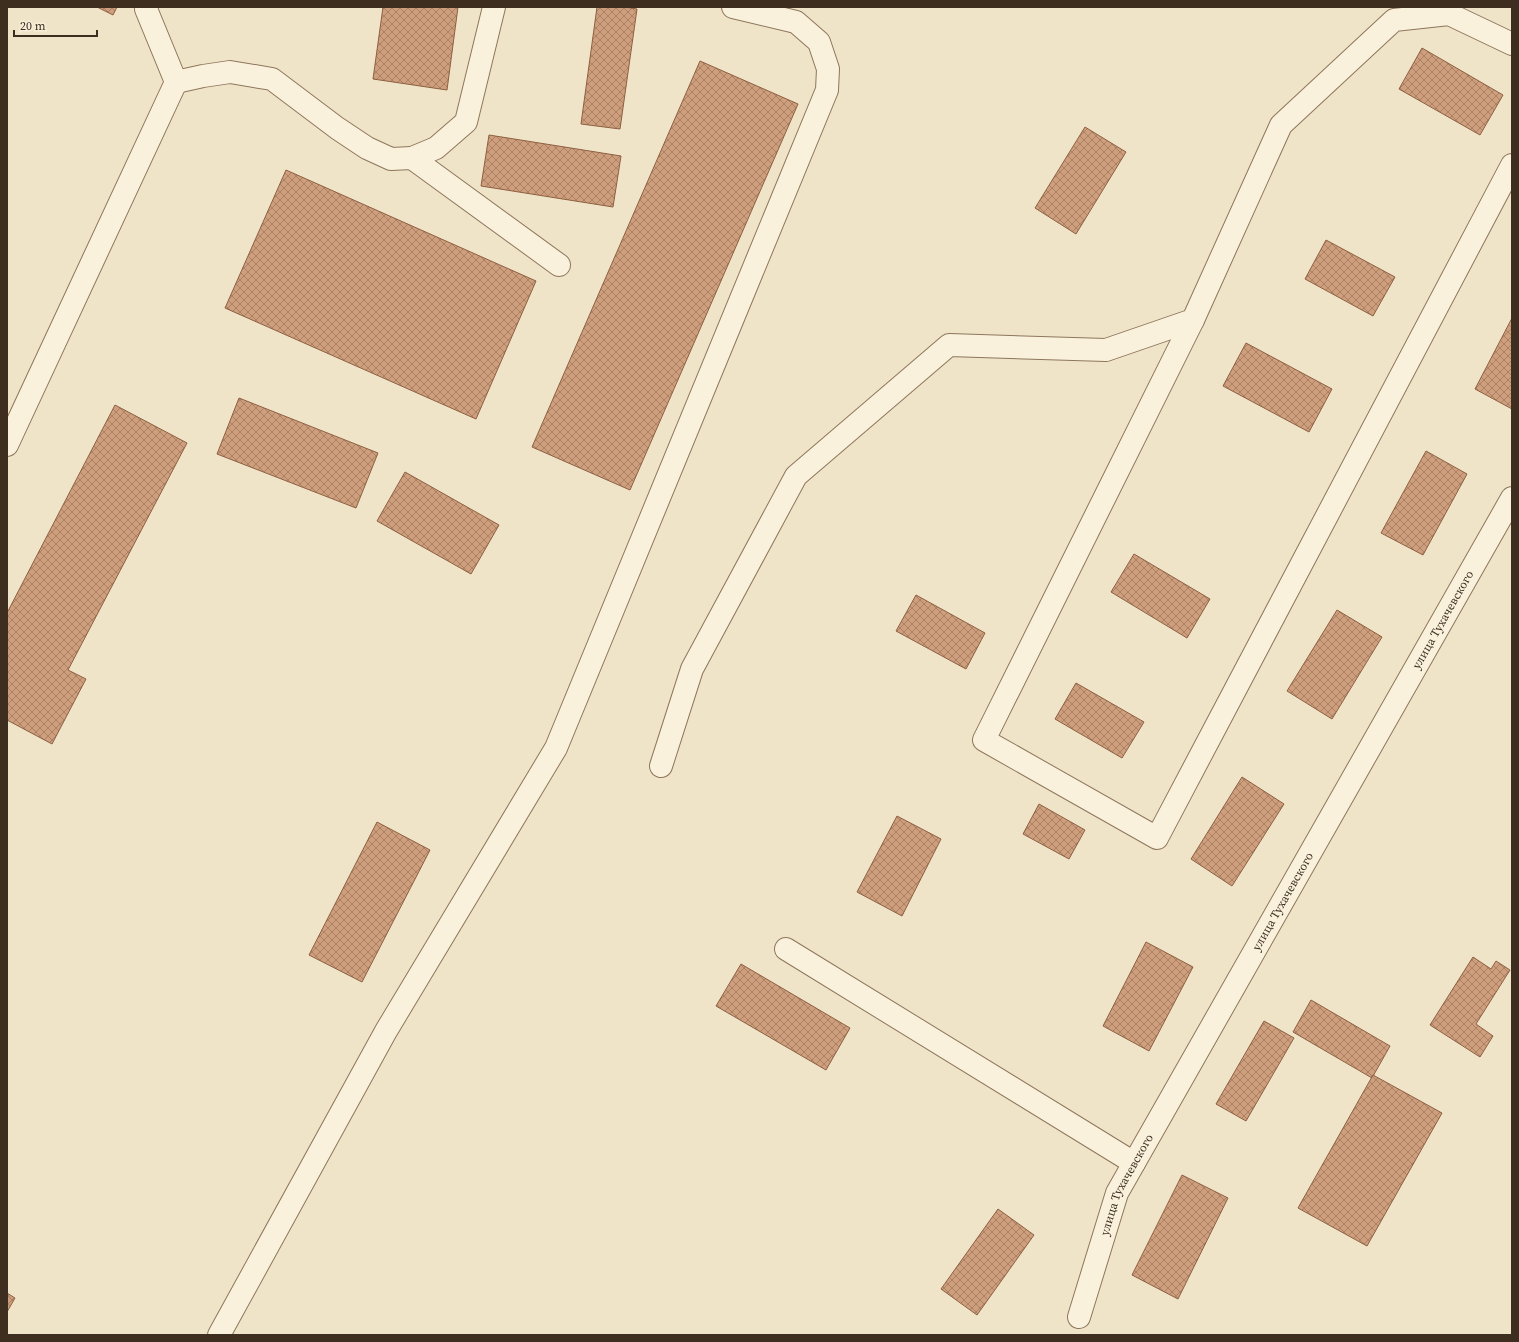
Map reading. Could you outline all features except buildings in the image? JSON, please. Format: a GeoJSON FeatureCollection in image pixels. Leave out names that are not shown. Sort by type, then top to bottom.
{"type":"FeatureCollection","features":[{"type":"Feature","properties":{"kind":"street"},"geometry":{"type":"LineString","coordinates":[[7,445],[176,82],[146,9],[147,7]]}},
{"type":"Feature","properties":{"kind":"street"},"geometry":{"type":"LineString","coordinates":[[176,82],[230,72],[272,79],[337,128],[368,148],[391,159],[412,158],[436,148],[466,122],[494,7]]}},
{"type":"Feature","properties":{"kind":"street"},"geometry":{"type":"LineString","coordinates":[[219,1335],[386,1031],[556,748],[827,90],[828,69],[819,42],[796,22],[734,7]]}},
{"type":"Feature","properties":{"kind":"street"},"geometry":{"type":"LineString","coordinates":[[1512,44],[1449,14],[1394,20],[1281,126],[1194,320],[984,740],[1157,838],[1512,165]]}},
{"type":"Feature","properties":{"kind":"street"},"geometry":{"type":"LineString","coordinates":[[412,158],[559,265]]}},
{"type":"Feature","properties":{"kind":"street"},"geometry":{"type":"LineString","coordinates":[[661,766],[692,669],[796,476],[949,345],[1106,350],[1194,320]]}},
{"type":"Feature","properties":{"kind":"street","name":"улица Тухачевского"},"geometry":{"type":"LineString","coordinates":[[1079,1317],[1117,1193],[1512,498]]}},
{"type":"Feature","properties":{"kind":"street"},"geometry":{"type":"LineString","coordinates":[[786,949],[1134,1163]]}}]}
